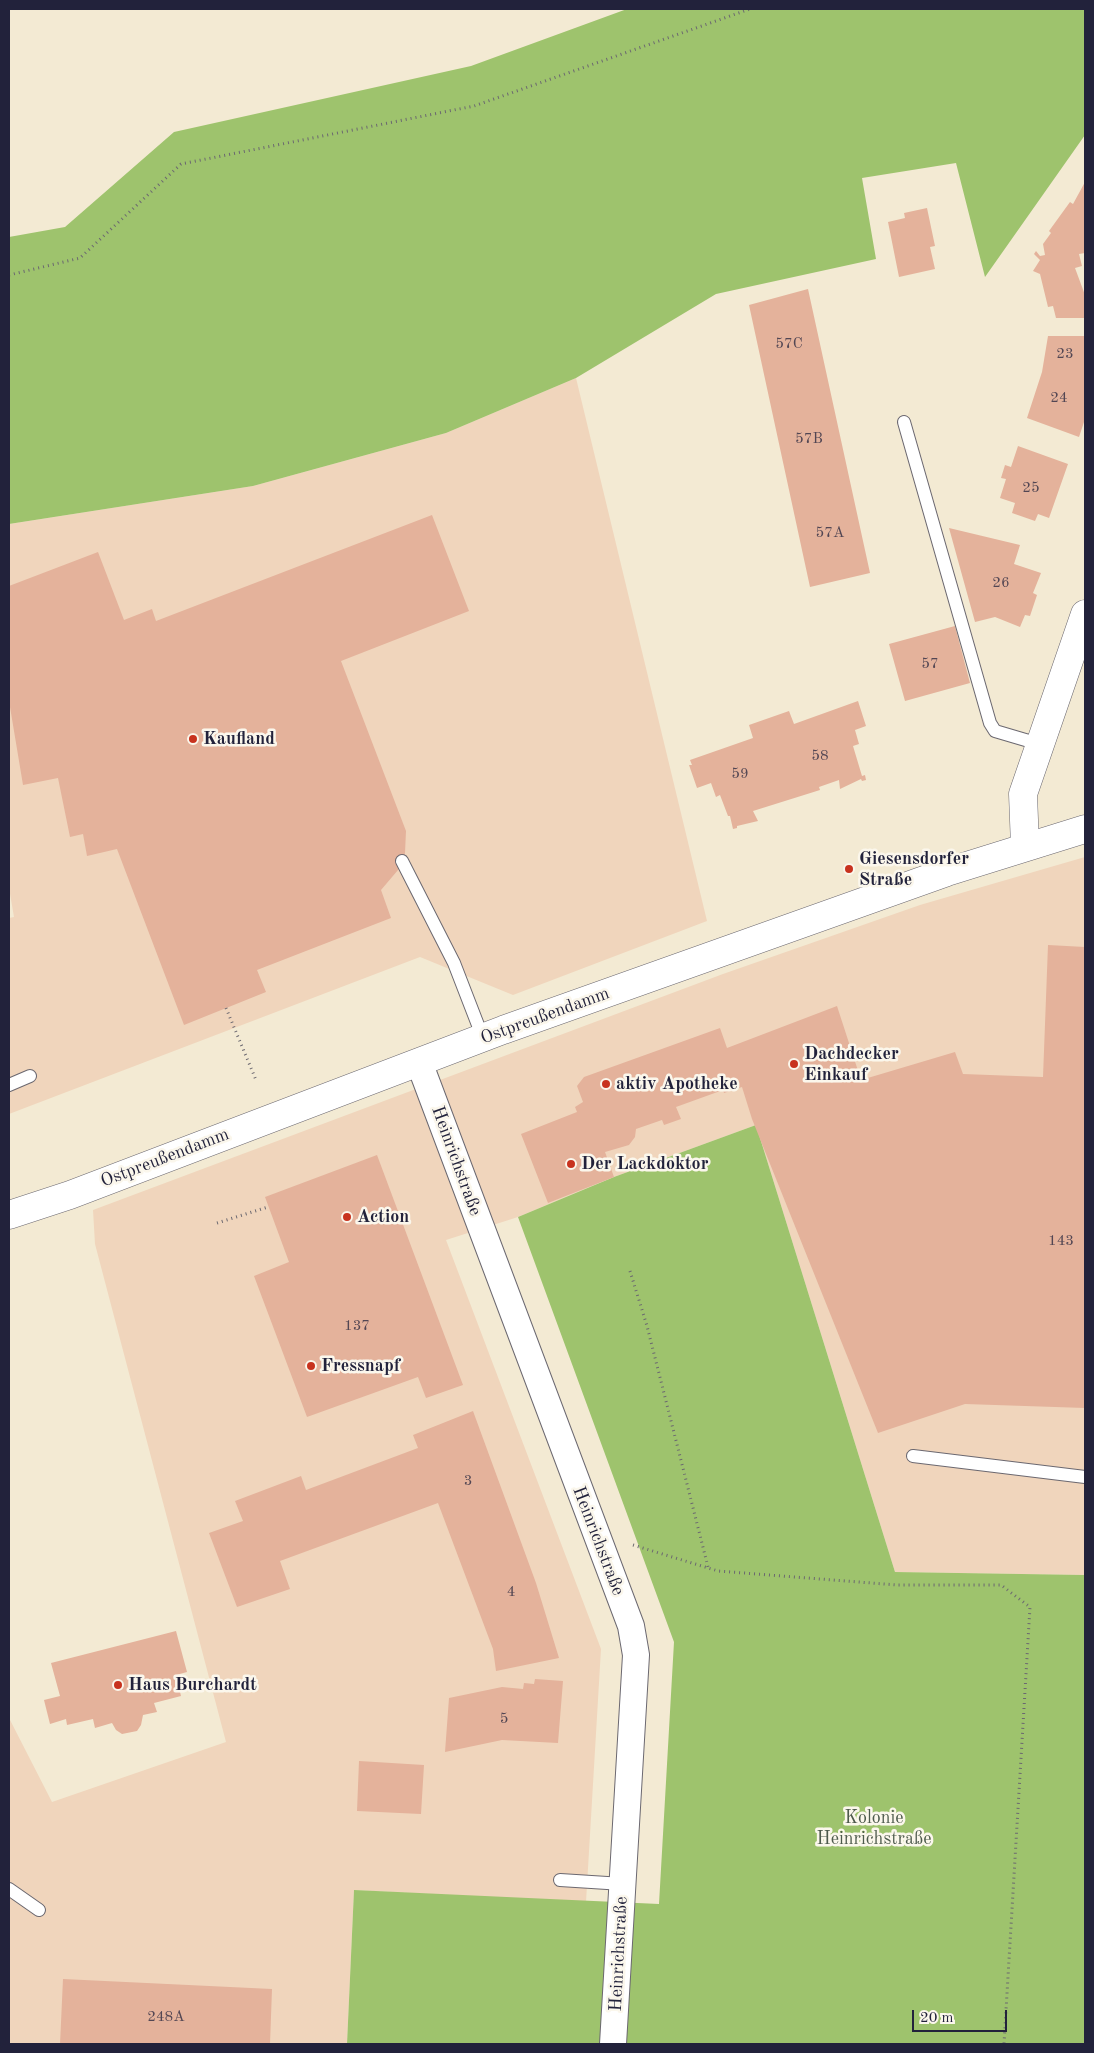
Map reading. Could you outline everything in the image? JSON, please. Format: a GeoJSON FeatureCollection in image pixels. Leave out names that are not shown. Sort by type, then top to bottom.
{"type":"FeatureCollection","features":[{"type":"Feature","properties":{"kind":"main road"},"geometry":{"type":"LineString","coordinates":[[1024,846],[1023,794],[1085,614]]}},
{"type":"Feature","properties":{"kind":"main road","name":"Ostpreußendamm"},"geometry":{"type":"LineString","coordinates":[[9,1216],[483,1038],[947,872],[1024,846],[1085,829]]}},
{"type":"Feature","properties":{"kind":"street","name":"Heinrichstraße"},"geometry":{"type":"LineString","coordinates":[[420,1062],[631,1626],[636,1655],[614,2044]]}},
{"type":"Feature","properties":{"kind":"lane"},"geometry":{"type":"LineString","coordinates":[[904,422],[990,723],[995,731],[1040,744]]}},
{"type":"Feature","properties":{"kind":"lane"},"geometry":{"type":"LineString","coordinates":[[402,861],[454,963],[483,1038]]}},
{"type":"Feature","properties":{"kind":"lane"},"geometry":{"type":"LineString","coordinates":[[9,1084],[30,1076]]}},
{"type":"Feature","properties":{"kind":"lane"},"geometry":{"type":"LineString","coordinates":[[913,1456],[1085,1477]]}},
{"type":"Feature","properties":{"kind":"lane"},"geometry":{"type":"LineString","coordinates":[[560,1880],[623,1884]]}},
{"type":"Feature","properties":{"kind":"lane"},"geometry":{"type":"LineString","coordinates":[[9,1889],[39,1910]]}},
{"type":"Feature","properties":{"kind":"path"},"geometry":{"type":"LineString","coordinates":[[9,275],[80,258],[181,164],[474,106],[750,9]]}},
{"type":"Feature","properties":{"kind":"path"},"geometry":{"type":"LineString","coordinates":[[226,1008],[256,1080]]}},
{"type":"Feature","properties":{"kind":"path"},"geometry":{"type":"LineString","coordinates":[[217,1224],[268,1207]]}},
{"type":"Feature","properties":{"kind":"path"},"geometry":{"type":"LineString","coordinates":[[630,1271],[647,1326],[708,1568]]}},
{"type":"Feature","properties":{"kind":"path"},"geometry":{"type":"LineString","coordinates":[[626,1542],[718,1571],[897,1585],[1001,1585],[1030,1607],[1004,2044]]}},
{"type":"Feature","properties":{"kind":"shaded area"},"geometry":{"type":"Polygon","coordinates":[[[576,378],[707,921],[513,995],[420,957],[9,1114],[9,918],[14,917],[9,888],[9,524],[253,486],[446,433],[576,378]]]}},
{"type":"Feature","properties":{"kind":"shaded area"},"geometry":{"type":"Polygon","coordinates":[[[1085,857],[1085,1575],[895,1572],[756,1125],[614,1177],[518,1217],[446,1240],[601,1649],[586,1902],[354,1890],[347,2044],[9,2044],[9,1718],[52,1802],[226,1742],[95,1244],[93,1210],[723,974],[920,905],[1085,857]]]}},
{"type":"Feature","properties":{"kind":"green space"},"geometry":{"type":"Polygon","coordinates":[[[627,9],[1085,9],[1085,135],[985,277],[956,163],[862,178],[876,259],[716,294],[576,378],[446,433],[253,486],[9,524],[9,237],[65,227],[174,132],[471,66],[627,9]]]}},
{"type":"Feature","properties":{"kind":"green space","name":"Kolonie Heinrichstraße"},"geometry":{"type":"Polygon","coordinates":[[[756,1125],[895,1572],[1085,1575],[1085,2044],[347,2044],[354,1890],[659,1904],[674,1642],[518,1217],[614,1177],[756,1125]]]}},
{"type":"Feature","properties":{"kind":"building"},"geometry":{"type":"Polygon","coordinates":[[[1085,182],[1085,253],[1079,254],[1082,266],[1075,268],[1085,295],[1085,318],[1056,318],[1053,306],[1048,307],[1040,274],[1033,271],[1040,260],[1034,254],[1036,251],[1040,256],[1045,255],[1043,244],[1051,233],[1049,231],[1070,202],[1073,204],[1085,182]]]}},
{"type":"Feature","properties":{"kind":"building"},"geometry":{"type":"Polygon","coordinates":[[[927,208],[935,246],[930,247],[935,269],[899,277],[888,222],[905,218],[904,213],[927,208]]]}},
{"type":"Feature","properties":{"kind":"building"},"geometry":{"type":"Polygon","coordinates":[[[808,289],[870,573],[810,587],[749,305],[808,289]]]}},
{"type":"Feature","properties":{"kind":"building"},"geometry":{"type":"Polygon","coordinates":[[[1048,336],[1085,336],[1085,419],[1079,437],[1027,418],[1042,372],[1048,336]]]}},
{"type":"Feature","properties":{"kind":"building"},"geometry":{"type":"Polygon","coordinates":[[[1018,446],[1068,464],[1049,518],[1038,514],[1035,521],[1012,513],[1015,503],[1000,498],[1006,479],[1001,478],[1005,465],[1011,467],[1018,446]]]}},
{"type":"Feature","properties":{"kind":"building","name":"Kaufland"},"geometry":{"type":"Polygon","coordinates":[[[432,515],[469,611],[341,661],[406,831],[405,853],[402,861],[398,870],[381,890],[391,918],[257,970],[266,992],[184,1025],[117,849],[87,856],[83,834],[70,837],[58,778],[23,785],[9,701],[9,586],[98,552],[124,620],[152,609],[156,621],[432,515]]]}},
{"type":"Feature","properties":{"kind":"building"},"geometry":{"type":"Polygon","coordinates":[[[949,528],[1020,545],[1014,564],[1041,573],[1033,593],[1037,595],[1030,616],[1025,615],[1020,627],[995,617],[975,622],[949,528]]]}},
{"type":"Feature","properties":{"kind":"building"},"geometry":{"type":"Polygon","coordinates":[[[955,626],[970,683],[905,701],[889,644],[955,626]]]}},
{"type":"Feature","properties":{"kind":"building"},"geometry":{"type":"Polygon","coordinates":[[[858,701],[866,726],[855,730],[859,744],[853,746],[862,776],[865,775],[866,780],[862,781],[861,779],[840,789],[839,780],[819,787],[820,790],[753,811],[758,821],[737,826],[737,828],[733,829],[730,816],[728,816],[720,795],[716,797],[711,783],[697,788],[689,765],[692,765],[690,760],[753,738],[749,725],[789,711],[794,724],[858,701]]]}},
{"type":"Feature","properties":{"kind":"building"},"geometry":{"type":"Polygon","coordinates":[[[1048,945],[1085,947],[1085,1408],[965,1404],[878,1433],[752,1119],[742,1087],[724,1093],[723,1090],[676,1107],[681,1119],[664,1125],[662,1120],[636,1129],[635,1137],[629,1145],[605,1152],[614,1177],[548,1203],[521,1134],[577,1112],[575,1107],[583,1102],[577,1086],[584,1077],[720,1028],[727,1048],[837,1006],[861,1080],[955,1052],[963,1074],[1043,1077],[1048,945]]]}},
{"type":"Feature","properties":{"kind":"building"},"geometry":{"type":"Polygon","coordinates":[[[377,1155],[463,1385],[426,1398],[418,1377],[307,1417],[254,1276],[289,1262],[265,1197],[377,1155]]]}},
{"type":"Feature","properties":{"kind":"building"},"geometry":{"type":"Polygon","coordinates":[[[473,1411],[536,1583],[559,1658],[496,1671],[493,1649],[438,1503],[280,1561],[290,1589],[237,1607],[209,1533],[243,1521],[235,1501],[301,1476],[306,1490],[418,1448],[413,1435],[473,1411]]]}},
{"type":"Feature","properties":{"kind":"building","name":"Haus Burchardt"},"geometry":{"type":"Polygon","coordinates":[[[176,1631],[187,1672],[176,1675],[181,1696],[154,1703],[157,1712],[143,1715],[141,1725],[137,1731],[122,1734],[116,1730],[112,1723],[95,1728],[93,1719],[67,1725],[66,1719],[50,1724],[44,1700],[60,1696],[51,1663],[176,1631]]]}},
{"type":"Feature","properties":{"kind":"building"},"geometry":{"type":"Polygon","coordinates":[[[535,1679],[563,1681],[558,1743],[502,1740],[445,1752],[449,1698],[502,1687],[523,1689],[524,1683],[534,1684],[535,1679]]]}},
{"type":"Feature","properties":{"kind":"building"},"geometry":{"type":"Polygon","coordinates":[[[359,1761],[424,1765],[421,1814],[357,1811],[359,1761]]]}},
{"type":"Feature","properties":{"kind":"building"},"geometry":{"type":"Polygon","coordinates":[[[63,1979],[272,1989],[270,2044],[60,2044],[63,1979]]]}},
{"type":"Feature","properties":{"kind":"place","name":"Kaufland"},"geometry":{"type":"Point","coordinates":[193,739]}},
{"type":"Feature","properties":{"kind":"place","name":"Giesensdorfer Straße"},"geometry":{"type":"Point","coordinates":[849,869]}},
{"type":"Feature","properties":{"kind":"place","name":"Dachdecker Einkauf"},"geometry":{"type":"Point","coordinates":[794,1064]}},
{"type":"Feature","properties":{"kind":"place","name":"aktiv Apotheke"},"geometry":{"type":"Point","coordinates":[606,1084]}},
{"type":"Feature","properties":{"kind":"place","name":"Der Lackdoktor"},"geometry":{"type":"Point","coordinates":[571,1164]}},
{"type":"Feature","properties":{"kind":"place","name":"Action"},"geometry":{"type":"Point","coordinates":[347,1217]}},
{"type":"Feature","properties":{"kind":"place","name":"Fressnapf"},"geometry":{"type":"Point","coordinates":[311,1366]}},
{"type":"Feature","properties":{"kind":"place","name":"Haus Burchardt"},"geometry":{"type":"Point","coordinates":[118,1685]}}]}
